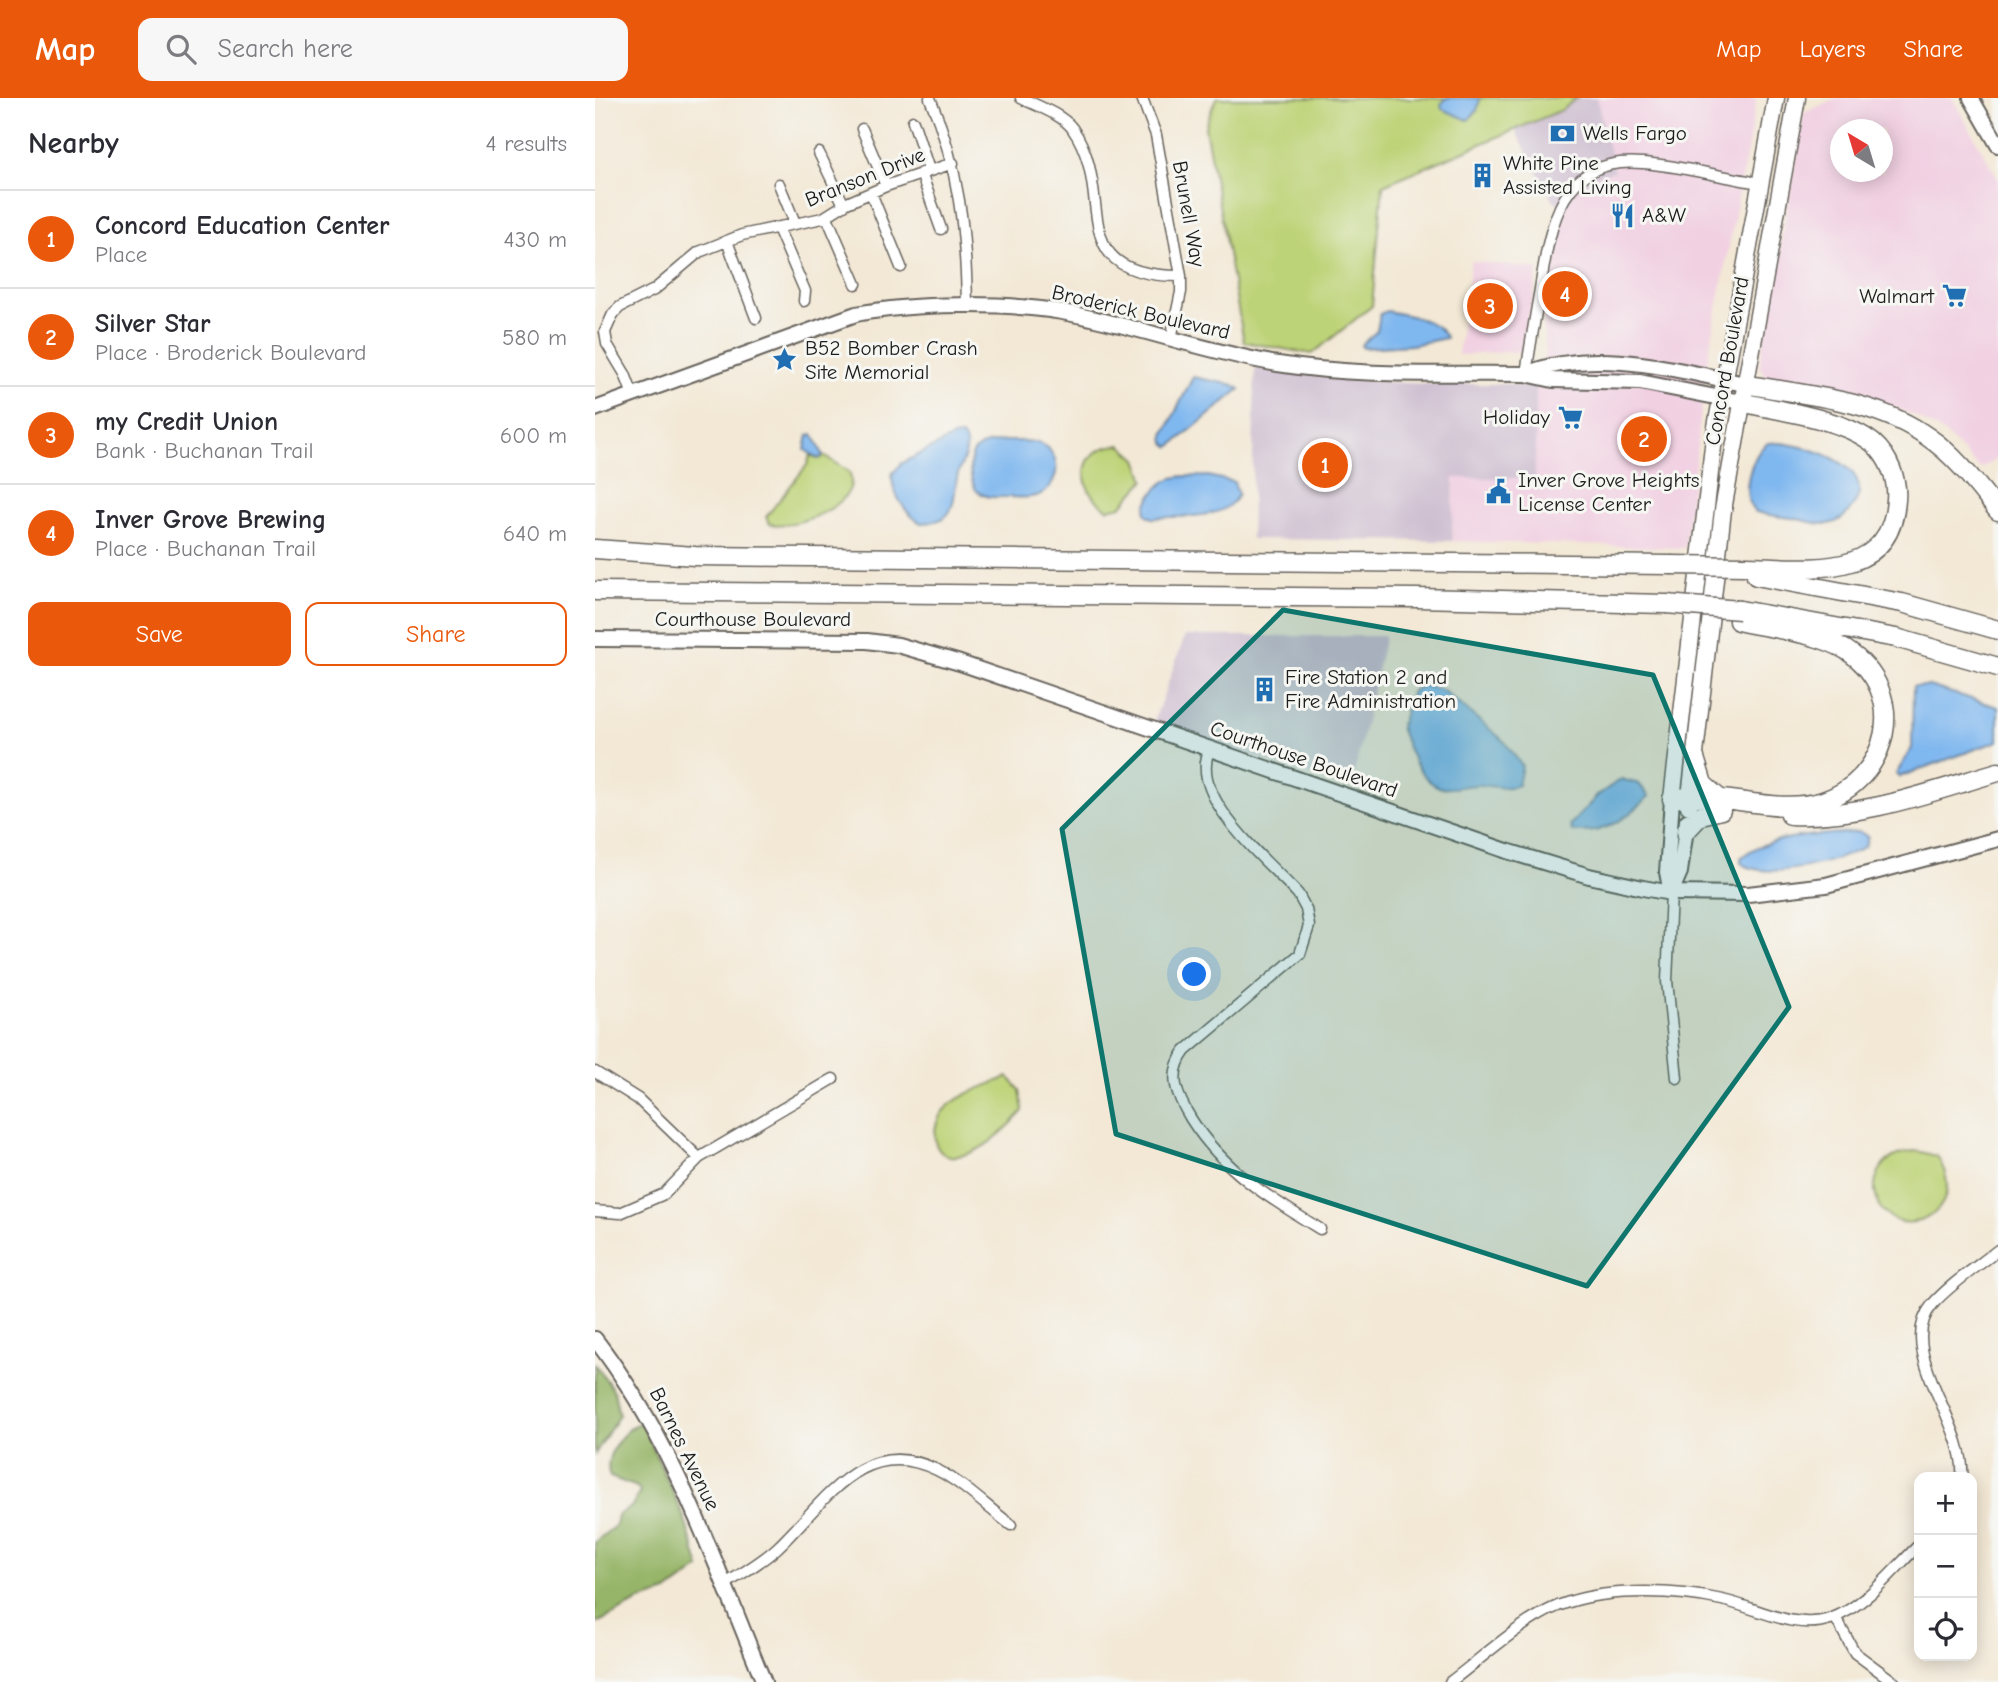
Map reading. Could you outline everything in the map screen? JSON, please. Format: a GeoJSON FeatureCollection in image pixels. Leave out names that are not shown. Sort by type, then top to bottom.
{"type":"FeatureCollection","features":[{"type":"Feature","properties":{"kind":"highway"},"geometry":{"type":"LineString","coordinates":[[1745,384],[1854,404],[1901,421],[1947,452],[1998,511]]}},
{"type":"Feature","properties":{"kind":"highway"},"geometry":{"type":"LineString","coordinates":[[595,549],[672,555],[1671,565],[1746,570],[1829,568],[1861,559],[1886,535],[1894,515],[1897,491],[1893,473],[1884,456],[1865,438],[1833,424],[1741,402]]}},
{"type":"Feature","properties":{"kind":"highway"},"geometry":{"type":"LineString","coordinates":[[595,540],[738,555]]}},
{"type":"Feature","properties":{"kind":"highway"},"geometry":{"type":"LineString","coordinates":[[1746,570],[1902,603],[1998,630]]}},
{"type":"Feature","properties":{"kind":"highway"},"geometry":{"type":"LineString","coordinates":[[597,591],[1431,598],[1666,604],[1896,638],[1998,667]]}},
{"type":"Feature","properties":{"kind":"highway"},"geometry":{"type":"LineString","coordinates":[[1686,831],[1701,815],[1723,805],[1801,805],[1818,802],[1849,790],[1864,777],[1875,760],[1884,735],[1886,712],[1881,694],[1871,674],[1844,649],[1739,616]]}},
{"type":"Feature","properties":{"kind":"highway"},"geometry":{"type":"LineString","coordinates":[[1695,758],[1706,788],[1723,805]]}},
{"type":"Feature","properties":{"kind":"highway"},"geometry":{"type":"LineString","coordinates":[[1684,801],[1809,816],[1844,813],[1881,807],[1998,772]]}},
{"type":"Feature","properties":{"kind":"main road","name":"Concord Boulevard"},"geometry":{"type":"LineString","coordinates":[[1684,801],[1691,639],[1720,398],[1776,98]]}},
{"type":"Feature","properties":{"kind":"main road","name":"Concord Boulevard"},"geometry":{"type":"LineString","coordinates":[[1684,801],[1695,758],[1723,510],[1797,98]]}},
{"type":"Feature","properties":{"kind":"street"},"geometry":{"type":"LineString","coordinates":[[930,98],[953,163],[964,217],[967,307]]}},
{"type":"Feature","properties":{"kind":"street"},"geometry":{"type":"LineString","coordinates":[[1021,98],[1064,121],[1073,130],[1088,170],[1103,242],[1110,257],[1129,269],[1181,276]]}},
{"type":"Feature","properties":{"kind":"street","name":"Brunell Way"},"geometry":{"type":"LineString","coordinates":[[1142,98],[1156,135],[1181,276],[1181,292],[1171,339]]}},
{"type":"Feature","properties":{"kind":"street"},"geometry":{"type":"LineString","coordinates":[[1971,98],[1998,145]]}},
{"type":"Feature","properties":{"kind":"street"},"geometry":{"type":"LineString","coordinates":[[913,121],[941,229]]}},
{"type":"Feature","properties":{"kind":"street"},"geometry":{"type":"LineString","coordinates":[[862,129],[886,186]]}},
{"type":"Feature","properties":{"kind":"street"},"geometry":{"type":"LineString","coordinates":[[819,153],[844,205]]}},
{"type":"Feature","properties":{"kind":"street","name":"Branson Drive"},"geometry":{"type":"LineString","coordinates":[[633,395],[625,374],[607,344],[605,332],[613,314],[654,290],[699,252],[749,233],[795,223],[810,223],[827,217],[871,192],[953,163]]}},
{"type":"Feature","properties":{"kind":"street"},"geometry":{"type":"LineString","coordinates":[[1526,374],[1547,244],[1555,212],[1571,188],[1595,170],[1615,164],[1642,163],[1760,183]]}},
{"type":"Feature","properties":{"kind":"street"},"geometry":{"type":"LineString","coordinates":[[779,184],[795,223]]}},
{"type":"Feature","properties":{"kind":"street"},"geometry":{"type":"LineString","coordinates":[[871,192],[901,267]]}},
{"type":"Feature","properties":{"kind":"street"},"geometry":{"type":"LineString","coordinates":[[827,217],[856,284]]}},
{"type":"Feature","properties":{"kind":"street"},"geometry":{"type":"LineString","coordinates":[[778,228],[805,291],[804,301]]}},
{"type":"Feature","properties":{"kind":"street"},"geometry":{"type":"LineString","coordinates":[[727,241],[756,317]]}},
{"type":"Feature","properties":{"kind":"street","name":"Broderick Boulevard"},"geometry":{"type":"LineString","coordinates":[[595,409],[856,314],[893,309],[967,307],[1061,312],[1258,360],[1304,368],[1526,374],[1553,380],[1640,382],[1741,402]]}},
{"type":"Feature","properties":{"kind":"street","name":"Broderick Boulevard"},"geometry":{"type":"LineString","coordinates":[[1526,374],[1557,364],[1616,362],[1745,384]]}},
{"type":"Feature","properties":{"kind":"street","name":"Courthouse Boulevard"},"geometry":{"type":"LineString","coordinates":[[595,639],[842,639],[898,645],[960,663],[1553,866],[1671,893],[1748,894],[1826,885],[1998,839]]}},
{"type":"Feature","properties":{"kind":"street"},"geometry":{"type":"LineString","coordinates":[[1210,749],[1206,774],[1214,800],[1298,894],[1306,909],[1309,933],[1294,962],[1185,1051],[1176,1069],[1177,1093],[1205,1141],[1230,1168],[1257,1190],[1320,1229]]}},
{"type":"Feature","properties":{"kind":"street"},"geometry":{"type":"LineString","coordinates":[[1671,893],[1680,872],[1686,831],[1684,801]]}},
{"type":"Feature","properties":{"kind":"street"},"geometry":{"type":"LineString","coordinates":[[1677,1078],[1667,981],[1671,893],[1667,872],[1684,801]]}},
{"type":"Feature","properties":{"kind":"street"},"geometry":{"type":"LineString","coordinates":[[595,1073],[638,1099],[699,1158]]}},
{"type":"Feature","properties":{"kind":"street"},"geometry":{"type":"LineString","coordinates":[[595,1211],[620,1213],[664,1194],[699,1158],[833,1079]]}},
{"type":"Feature","properties":{"kind":"street"},"geometry":{"type":"LineString","coordinates":[[1961,1472],[1958,1441],[1922,1354],[1921,1326],[1933,1305],[1998,1250]]}},
{"type":"Feature","properties":{"kind":"street","name":"Barnes Avenue"},"geometry":{"type":"LineString","coordinates":[[595,1339],[649,1417],[674,1465],[764,1682]]}},
{"type":"Feature","properties":{"kind":"street"},"geometry":{"type":"LineString","coordinates":[[724,1585],[774,1551],[844,1478],[874,1464],[906,1462],[931,1468],[1011,1525]]}},
{"type":"Feature","properties":{"kind":"street"},"geometry":{"type":"LineString","coordinates":[[1450,1682],[1542,1614],[1576,1600],[1674,1593],[1724,1600],[1799,1622],[1835,1617],[1856,1605],[1914,1550]]}},
{"type":"Feature","properties":{"kind":"street"},"geometry":{"type":"LineString","coordinates":[[1835,1617],[1855,1653],[1894,1682]]}},
{"type":"Feature","properties":{"kind":"highlighted area"},"geometry":{"type":"Polygon","coordinates":[[[1283,610],[1653,675],[1789,1007],[1587,1286],[1116,1134],[1062,829],[1283,610]]]}},
{"type":"Feature","properties":{"kind":"shaded area"},"geometry":{"type":"Polygon","coordinates":[[[1577,98],[1597,98],[1614,171],[1598,176],[1576,191],[1565,206],[1553,201],[1515,130],[1562,110],[1577,98]]]}},
{"type":"Feature","properties":{"kind":"shaded area"},"geometry":{"type":"Polygon","coordinates":[[[1597,98],[1757,98],[1707,362],[1685,548],[1452,541],[1454,478],[1535,477],[1535,390],[1546,351],[1543,327],[1559,215],[1576,191],[1598,176],[1613,171],[1597,98]]]}},
{"type":"Feature","properties":{"kind":"shaded area"},"geometry":{"type":"Polygon","coordinates":[[[1837,98],[1952,98],[1998,178],[1998,458],[1980,469],[1945,434],[1915,416],[1877,400],[1768,378],[1759,367],[1804,113],[1837,98]]]}},
{"type":"Feature","properties":{"kind":"shaded area"},"geometry":{"type":"Polygon","coordinates":[[[1471,261],[1538,269],[1524,351],[1458,355],[1471,261]]]}},
{"type":"Feature","properties":{"kind":"shaded area"},"geometry":{"type":"Polygon","coordinates":[[[1255,368],[1349,380],[1428,384],[1536,384],[1535,478],[1454,478],[1452,541],[1251,539],[1255,368]]]}},
{"type":"Feature","properties":{"kind":"shaded area"},"geometry":{"type":"Polygon","coordinates":[[[1185,636],[1385,636],[1351,788],[1153,724],[1185,636]]]}},
{"type":"Feature","properties":{"kind":"green space"},"geometry":{"type":"Polygon","coordinates":[[[1216,98],[1577,98],[1562,110],[1383,185],[1372,306],[1312,354],[1244,342],[1205,127],[1216,98]]]}},
{"type":"Feature","properties":{"kind":"green space"},"geometry":{"type":"Polygon","coordinates":[[[1121,445],[1137,459],[1145,480],[1121,506],[1108,509],[1089,491],[1085,470],[1096,453],[1106,447],[1121,445]]]}},
{"type":"Feature","properties":{"kind":"green space"},"geometry":{"type":"Polygon","coordinates":[[[823,455],[849,472],[851,484],[846,495],[837,504],[809,518],[795,523],[770,524],[766,517],[807,465],[810,456],[822,458],[823,455]]]}},
{"type":"Feature","properties":{"kind":"green space"},"geometry":{"type":"Polygon","coordinates":[[[1008,1077],[1020,1090],[1023,1111],[1002,1133],[976,1151],[957,1156],[941,1152],[935,1139],[935,1131],[945,1109],[966,1094],[1008,1077]]]}},
{"type":"Feature","properties":{"kind":"green space"},"geometry":{"type":"Polygon","coordinates":[[[1917,1151],[1937,1156],[1946,1177],[1946,1195],[1939,1208],[1927,1218],[1913,1222],[1898,1221],[1885,1214],[1877,1200],[1876,1180],[1881,1168],[1889,1160],[1899,1154],[1917,1151]]]}},
{"type":"Feature","properties":{"kind":"green space"},"geometry":{"type":"Polygon","coordinates":[[[595,1364],[614,1391],[619,1415],[595,1454],[595,1364]]]}},
{"type":"Feature","properties":{"kind":"green space"},"geometry":{"type":"Polygon","coordinates":[[[641,1422],[684,1517],[700,1568],[667,1592],[639,1601],[595,1624],[595,1542],[616,1525],[618,1515],[631,1507],[640,1492],[637,1487],[610,1477],[609,1461],[621,1437],[641,1422]]]}},
{"type":"Feature","properties":{"kind":"water"},"geometry":{"type":"Polygon","coordinates":[[[1447,98],[1480,98],[1477,111],[1468,120],[1442,109],[1441,104],[1447,98]]]}},
{"type":"Feature","properties":{"kind":"water"},"geometry":{"type":"Polygon","coordinates":[[[1387,311],[1429,322],[1446,338],[1412,345],[1363,348],[1361,345],[1377,331],[1380,314],[1387,311]]]}},
{"type":"Feature","properties":{"kind":"water"},"geometry":{"type":"Polygon","coordinates":[[[1193,377],[1234,385],[1240,389],[1170,447],[1165,443],[1164,435],[1193,377]]]}},
{"type":"Feature","properties":{"kind":"water"},"geometry":{"type":"Polygon","coordinates":[[[813,434],[823,455],[819,459],[805,450],[808,435],[813,434]]]}},
{"type":"Feature","properties":{"kind":"water"},"geometry":{"type":"Polygon","coordinates":[[[962,436],[966,451],[951,510],[941,519],[921,523],[901,502],[894,488],[892,474],[902,463],[953,437],[962,436]]]}},
{"type":"Feature","properties":{"kind":"water"},"geometry":{"type":"Polygon","coordinates":[[[1006,441],[1039,443],[1052,454],[1055,477],[1052,484],[1039,495],[1023,498],[990,497],[976,490],[970,468],[974,452],[984,445],[1006,441]]]}},
{"type":"Feature","properties":{"kind":"water"},"geometry":{"type":"Polygon","coordinates":[[[1768,443],[1782,443],[1817,451],[1848,468],[1857,480],[1859,493],[1849,512],[1833,523],[1825,524],[1754,511],[1747,495],[1749,475],[1757,456],[1768,443]]]}},
{"type":"Feature","properties":{"kind":"water"},"geometry":{"type":"Polygon","coordinates":[[[1182,476],[1208,476],[1234,482],[1238,494],[1232,503],[1223,509],[1200,515],[1152,518],[1146,514],[1151,496],[1166,481],[1182,476]]]}},
{"type":"Feature","properties":{"kind":"water"},"geometry":{"type":"Polygon","coordinates":[[[1423,685],[1442,690],[1504,741],[1522,766],[1518,785],[1442,788],[1427,779],[1415,762],[1400,727],[1412,691],[1423,685]]]}},
{"type":"Feature","properties":{"kind":"water"},"geometry":{"type":"Polygon","coordinates":[[[1913,686],[1929,686],[1998,707],[1998,741],[1899,777],[1896,774],[1912,748],[1913,686]]]}},
{"type":"Feature","properties":{"kind":"water"},"geometry":{"type":"Polygon","coordinates":[[[1621,779],[1639,784],[1649,796],[1614,824],[1594,831],[1572,831],[1570,825],[1598,795],[1621,779]]]}},
{"type":"Feature","properties":{"kind":"water"},"geometry":{"type":"Polygon","coordinates":[[[1860,832],[1868,837],[1865,846],[1839,858],[1803,868],[1767,871],[1741,863],[1741,858],[1765,844],[1814,835],[1860,832]]]}},
{"type":"Feature","properties":{"kind":"place","name":"Wells Fargo"},"geometry":{"type":"Point","coordinates":[1563,133]}},
{"type":"Feature","properties":{"kind":"place","name":"White Pine Assisted Living"},"geometry":{"type":"Point","coordinates":[1483,175]}},
{"type":"Feature","properties":{"kind":"place","name":"A&W"},"geometry":{"type":"Point","coordinates":[1622,215]}},
{"type":"Feature","properties":{"kind":"place","name":"Inver Grove Brewing"},"geometry":{"type":"Point","coordinates":[1565,294]}},
{"type":"Feature","properties":{"kind":"place","name":"Walmart"},"geometry":{"type":"Point","coordinates":[1954,296]}},
{"type":"Feature","properties":{"kind":"place","name":"my Credit Union"},"geometry":{"type":"Point","coordinates":[1490,306]}},
{"type":"Feature","properties":{"kind":"place","name":"B52 Bomber Crash Site Memorial"},"geometry":{"type":"Point","coordinates":[785,360]}},
{"type":"Feature","properties":{"kind":"place","name":"Holiday"},"geometry":{"type":"Point","coordinates":[1570,417]}},
{"type":"Feature","properties":{"kind":"place","name":"Silver Star"},"geometry":{"type":"Point","coordinates":[1644,439]}},
{"type":"Feature","properties":{"kind":"place","name":"Concord Education Center"},"geometry":{"type":"Point","coordinates":[1325,465]}},
{"type":"Feature","properties":{"kind":"place","name":"Inver Grove Heights License Center"},"geometry":{"type":"Point","coordinates":[1498,492]}},
{"type":"Feature","properties":{"kind":"place","name":"Fire Station 2 and Fire Administration"},"geometry":{"type":"Point","coordinates":[1265,689]}}]}
